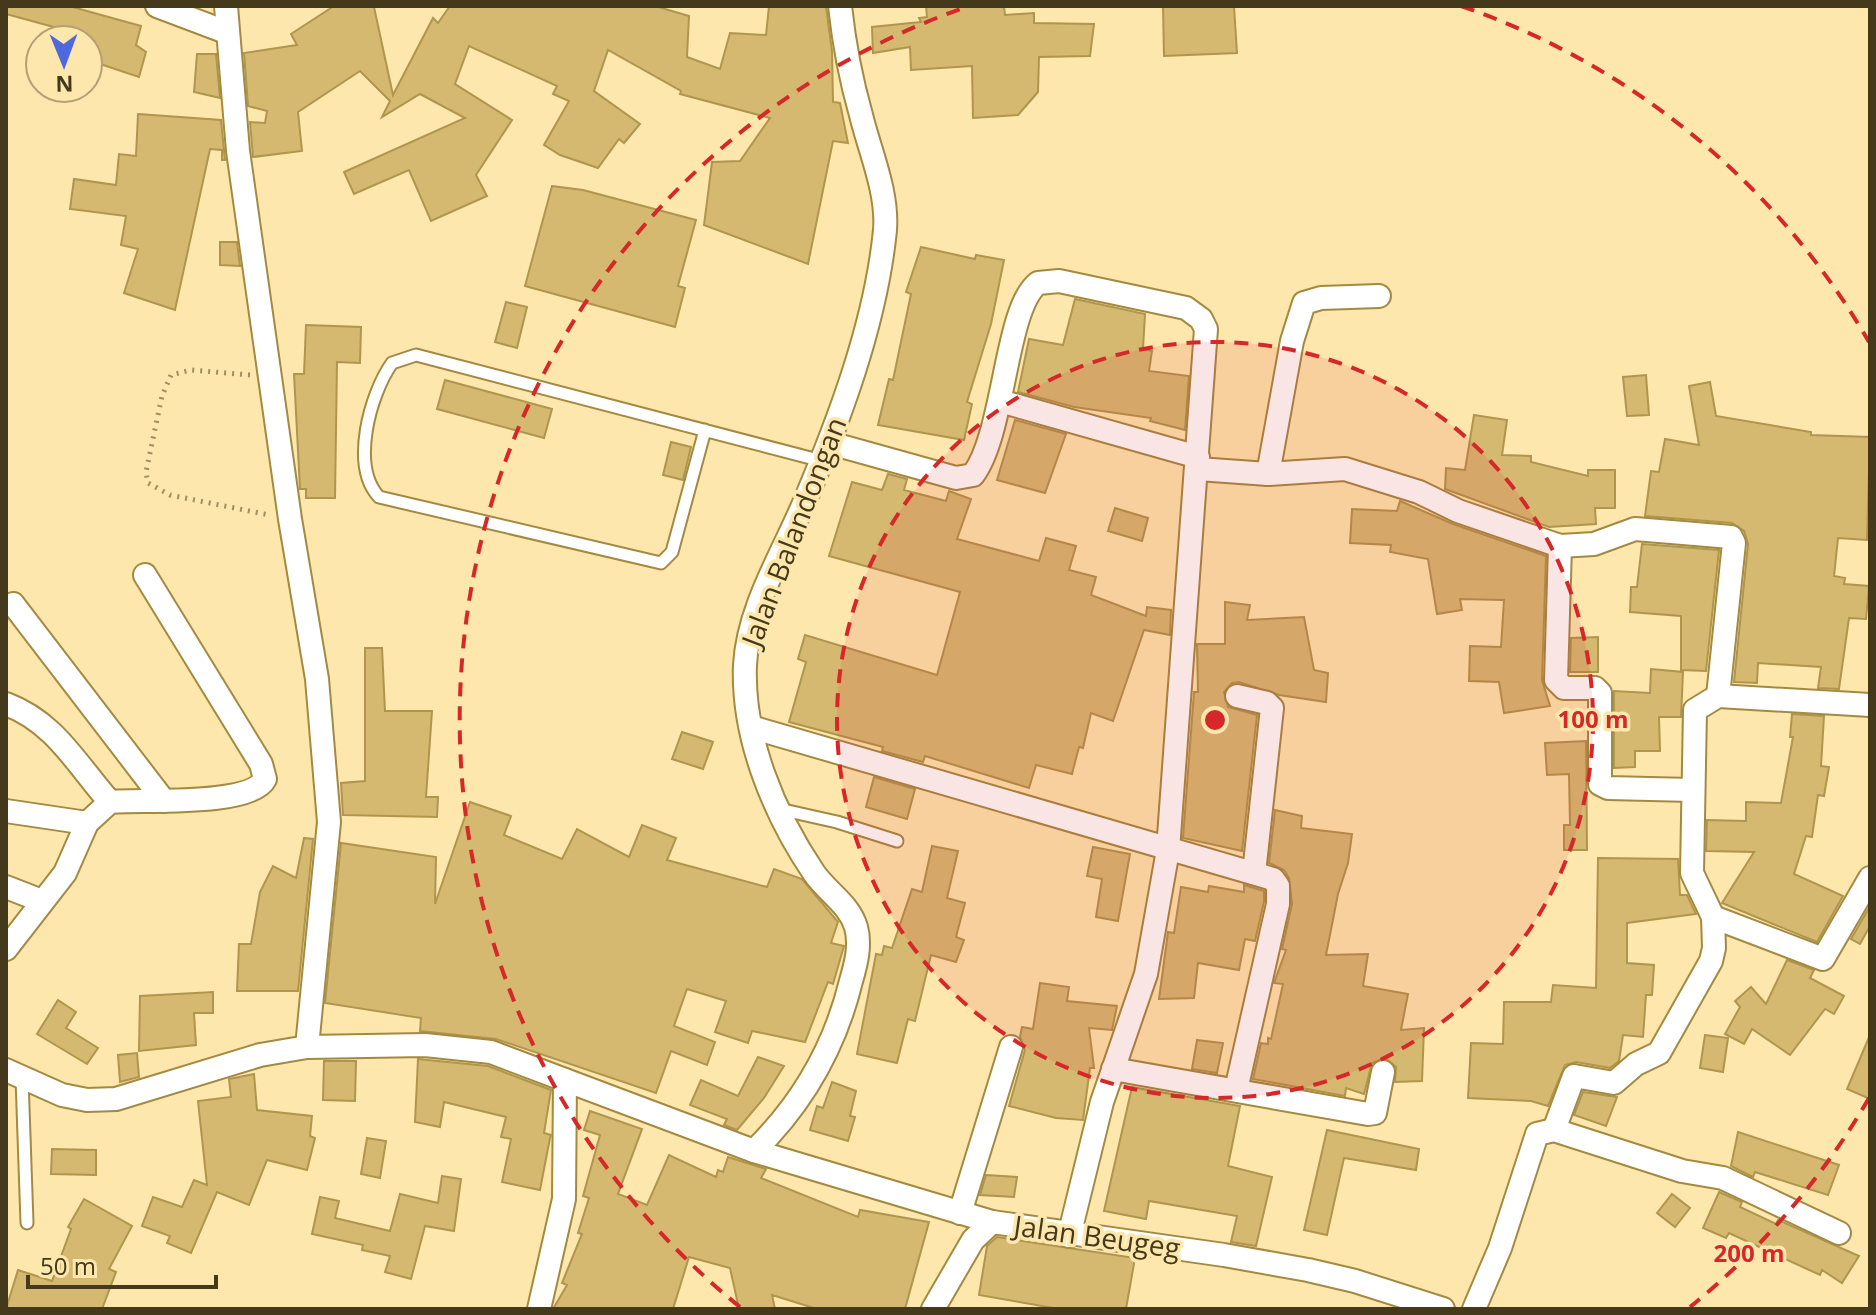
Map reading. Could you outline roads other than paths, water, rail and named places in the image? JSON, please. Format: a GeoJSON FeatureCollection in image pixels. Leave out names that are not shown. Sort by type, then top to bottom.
{"type":"FeatureCollection","features":[{"type":"Feature","properties":{"kind":"street"},"geometry":{"type":"LineString","coordinates":[[157,6],[226,32]]}},
{"type":"Feature","properties":{"kind":"street"},"geometry":{"type":"LineString","coordinates":[[226,6],[238,151],[290,519],[317,679],[329,822],[307,1047]]}},
{"type":"Feature","properties":{"kind":"street","name":"Jalan Balandongan"},"geometry":{"type":"LineString","coordinates":[[754,1151],[786,1117],[821,1063],[843,1012],[858,947],[856,927],[845,907],[805,860],[778,809],[755,748],[745,664],[750,635],[826,452],[868,313],[885,230],[885,207],[852,80],[840,6]]}},
{"type":"Feature","properties":{"kind":"street"},"geometry":{"type":"LineString","coordinates":[[826,452],[965,478],[977,469],[1000,401],[1024,299],[1038,283],[1059,281],[1186,308],[1201,319],[1206,329],[1168,850],[1146,974],[1133,1021],[1113,1069],[1069,1236]]}},
{"type":"Feature","properties":{"kind":"street"},"geometry":{"type":"LineString","coordinates":[[1268,474],[1292,341],[1304,303],[1321,298],[1379,296]]}},
{"type":"Feature","properties":{"kind":"street"},"geometry":{"type":"LineString","coordinates":[[1000,401],[1198,463],[1268,474],[1345,469],[1419,492],[1458,511],[1560,546],[1594,544],[1635,529],[1692,531],[1733,538],[1718,696]]}},
{"type":"Feature","properties":{"kind":"street"},"geometry":{"type":"LineString","coordinates":[[1560,546],[1556,680],[1564,688],[1595,688],[1600,693],[1600,784],[1608,788],[1692,790]]}},
{"type":"Feature","properties":{"kind":"street"},"geometry":{"type":"LineString","coordinates":[[6,949],[65,873],[87,823],[110,802],[164,801],[246,793],[260,787],[265,779],[261,764],[145,575]]}},
{"type":"Feature","properties":{"kind":"street"},"geometry":{"type":"LineString","coordinates":[[13,604],[164,801]]}},
{"type":"Feature","properties":{"kind":"street"},"geometry":{"type":"LineString","coordinates":[[1237,696],[1267,703],[1272,708],[1254,873]]}},
{"type":"Feature","properties":{"kind":"street"},"geometry":{"type":"LineString","coordinates":[[1554,1130],[1574,1076],[1614,1083],[1636,1064],[1659,1053],[1711,961],[1713,917],[1692,873],[1695,710],[1718,696],[1870,705]]}},
{"type":"Feature","properties":{"kind":"street"},"geometry":{"type":"LineString","coordinates":[[6,704],[36,717],[54,732],[110,802]]}},
{"type":"Feature","properties":{"kind":"street"},"geometry":{"type":"LineString","coordinates":[[751,727],[1273,879],[1279,895],[1236,1090]]}},
{"type":"Feature","properties":{"kind":"street"},"geometry":{"type":"LineString","coordinates":[[6,811],[87,823]]}},
{"type":"Feature","properties":{"kind":"street"},"geometry":{"type":"LineString","coordinates":[[1713,917],[1823,959],[1870,878]]}},
{"type":"Feature","properties":{"kind":"street"},"geometry":{"type":"LineString","coordinates":[[6,887],[42,901]]}},
{"type":"Feature","properties":{"kind":"street"},"geometry":{"type":"LineString","coordinates":[[14,1074],[62,1095],[87,1100],[116,1099],[219,1065],[307,1047],[464,1047],[491,1052],[754,1151]]}},
{"type":"Feature","properties":{"kind":"street"},"geometry":{"type":"LineString","coordinates":[[960,1213],[1011,1047]]}},
{"type":"Feature","properties":{"kind":"street"},"geometry":{"type":"LineString","coordinates":[[1113,1069],[1368,1114],[1375,1113],[1378,1107],[1383,1072]]}},
{"type":"Feature","properties":{"kind":"street"},"geometry":{"type":"LineString","coordinates":[[539,1309],[564,1199],[565,1080]]}},
{"type":"Feature","properties":{"kind":"street"},"geometry":{"type":"LineString","coordinates":[[1474,1309],[1500,1248],[1537,1134],[1554,1130],[1682,1171],[1723,1178],[1839,1233]]}},
{"type":"Feature","properties":{"kind":"street","name":"Jalan Beugeg"},"geometry":{"type":"LineString","coordinates":[[754,1151],[992,1222],[1308,1270],[1355,1281],[1443,1309]]}},
{"type":"Feature","properties":{"kind":"street"},"geometry":{"type":"LineString","coordinates":[[933,1309],[973,1240],[992,1222]]}},
{"type":"Feature","properties":{"kind":"lane"},"geometry":{"type":"LineString","coordinates":[[705,430],[672,552],[661,563],[379,497],[369,486],[362,463],[378,386],[392,363],[416,355],[705,430],[826,452]]}},
{"type":"Feature","properties":{"kind":"lane"},"geometry":{"type":"LineString","coordinates":[[778,809],[837,822],[897,841]]}},
{"type":"Feature","properties":{"kind":"lane"},"geometry":{"type":"LineString","coordinates":[[14,1074],[27,1223]]}}]}
